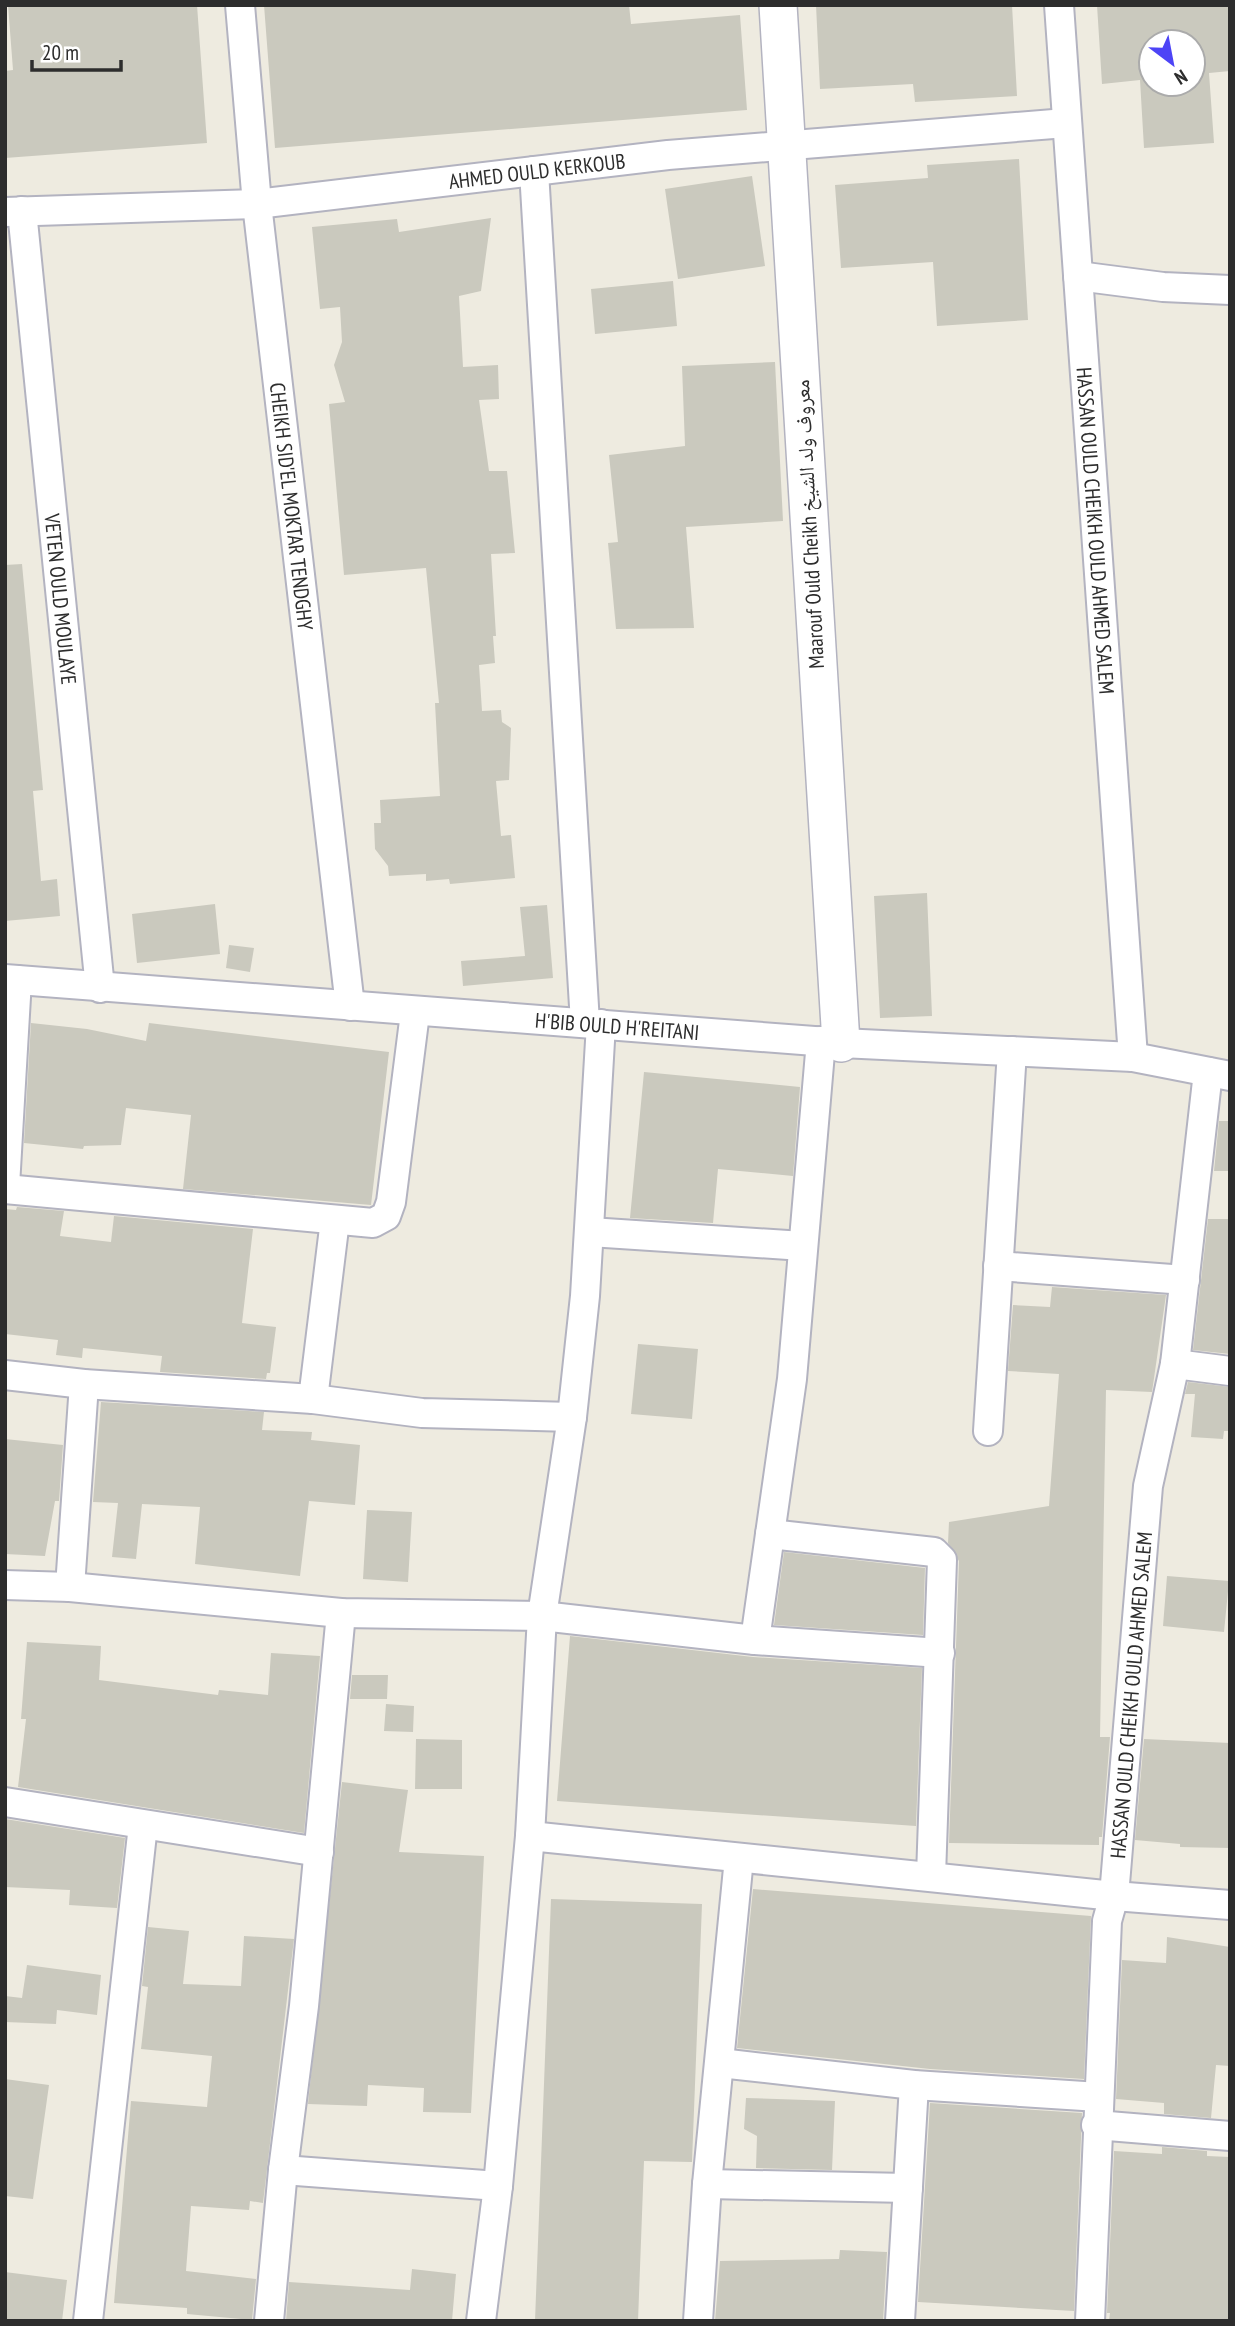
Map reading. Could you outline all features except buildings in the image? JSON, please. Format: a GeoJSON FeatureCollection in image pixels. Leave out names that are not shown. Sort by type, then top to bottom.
{"type":"FeatureCollection","features":[{"type":"Feature","properties":{"kind":"street","name":"CHEIKH SID'EL MOKTAR TENDGHY"},"geometry":{"type":"LineString","coordinates":[[240,5],[257,204],[351,1006]]}},
{"type":"Feature","properties":{"kind":"street","name":"Maarouf Ould Cheikh معروف ولد الشيخ"},"geometry":{"type":"LineString","coordinates":[[778,5],[788,145],[831,1042]]}},
{"type":"Feature","properties":{"kind":"street","name":"HASSAN OULD CHEIKH OULD AHMED SALEM"},"geometry":{"type":"LineString","coordinates":[[1059,5],[1133,1057]]}},
{"type":"Feature","properties":{"kind":"street","name":"AHMED OULD KERKOUB"},"geometry":{"type":"LineString","coordinates":[[14,211],[257,204],[534,171],[788,145],[1066,123]]}},
{"type":"Feature","properties":{"kind":"street"},"geometry":{"type":"LineString","coordinates":[[481,2321],[498,2186],[530,1836],[542,1616],[572,1417],[590,1232],[593,1023],[534,171]]}},
{"type":"Feature","properties":{"kind":"street","name":"VETEN OULD MOULAYE"},"geometry":{"type":"LineString","coordinates":[[14,211],[100,988]]}},
{"type":"Feature","properties":{"kind":"street"},"geometry":{"type":"LineString","coordinates":[[1078,276],[1163,287],[1230,290]]}},
{"type":"Feature","properties":{"kind":"street"},"geometry":{"type":"LineString","coordinates":[[11,980],[5,1188],[335,1220],[373,1223],[386,1216],[391,1202],[415,1013]]}},
{"type":"Feature","properties":{"kind":"street","name":"H'BIB OULD H'REITANI"},"geometry":{"type":"LineString","coordinates":[[11,980],[415,1013],[593,1023],[831,1042],[1133,1057],[1219,1074]]}},
{"type":"Feature","properties":{"kind":"street"},"geometry":{"type":"LineString","coordinates":[[755,1640],[790,1392],[803,1246],[831,1042]]}},
{"type":"Feature","properties":{"kind":"street"},"geometry":{"type":"LineString","coordinates":[[988,1431],[1012,1051]]}},
{"type":"Feature","properties":{"kind":"street","name":"HASSAN OULD CHEIKH OULD AHMED SALEM"},"geometry":{"type":"LineString","coordinates":[[1090,2321],[1096,2125],[1107,1921],[1114,1896],[1148,1486],[1175,1364],[1185,1280],[1219,1074]]}},
{"type":"Feature","properties":{"kind":"street"},"geometry":{"type":"LineString","coordinates":[[313,1399],[335,1220]]}},
{"type":"Feature","properties":{"kind":"street"},"geometry":{"type":"LineString","coordinates":[[590,1232],[803,1246]]}},
{"type":"Feature","properties":{"kind":"street"},"geometry":{"type":"LineString","coordinates":[[998,1266],[1185,1280]]}},
{"type":"Feature","properties":{"kind":"street"},"geometry":{"type":"LineString","coordinates":[[1175,1364],[1230,1371]]}},
{"type":"Feature","properties":{"kind":"street"},"geometry":{"type":"LineString","coordinates":[[5,1375],[84,1384],[313,1399],[422,1413],[572,1417]]}},
{"type":"Feature","properties":{"kind":"street"},"geometry":{"type":"LineString","coordinates":[[70,1587],[84,1384]]}},
{"type":"Feature","properties":{"kind":"street"},"geometry":{"type":"LineString","coordinates":[[771,1534],[933,1552],[944,1566],[931,1876]]}},
{"type":"Feature","properties":{"kind":"street"},"geometry":{"type":"LineString","coordinates":[[5,1585],[70,1587],[341,1613],[542,1616],[755,1640],[940,1653]]}},
{"type":"Feature","properties":{"kind":"street"},"geometry":{"type":"LineString","coordinates":[[269,2321],[319,1852],[341,1613]]}},
{"type":"Feature","properties":{"kind":"street"},"geometry":{"type":"LineString","coordinates":[[5,1802],[319,1852]]}},
{"type":"Feature","properties":{"kind":"street"},"geometry":{"type":"LineString","coordinates":[[88,2321],[143,1825]]}},
{"type":"Feature","properties":{"kind":"street"},"geometry":{"type":"LineString","coordinates":[[530,1836],[1114,1896],[1230,1905]]}},
{"type":"Feature","properties":{"kind":"street"},"geometry":{"type":"LineString","coordinates":[[698,2321],[707,2184],[739,1858]]}},
{"type":"Feature","properties":{"kind":"street"},"geometry":{"type":"LineString","coordinates":[[720,2063],[914,2085],[1099,2097]]}},
{"type":"Feature","properties":{"kind":"street"},"geometry":{"type":"LineString","coordinates":[[900,2321],[914,2085]]}},
{"type":"Feature","properties":{"kind":"street"},"geometry":{"type":"LineString","coordinates":[[1096,2125],[1230,2136]]}},
{"type":"Feature","properties":{"kind":"street"},"geometry":{"type":"LineString","coordinates":[[284,2170],[498,2186]]}},
{"type":"Feature","properties":{"kind":"street"},"geometry":{"type":"LineString","coordinates":[[707,2184],[908,2188]]}}]}
